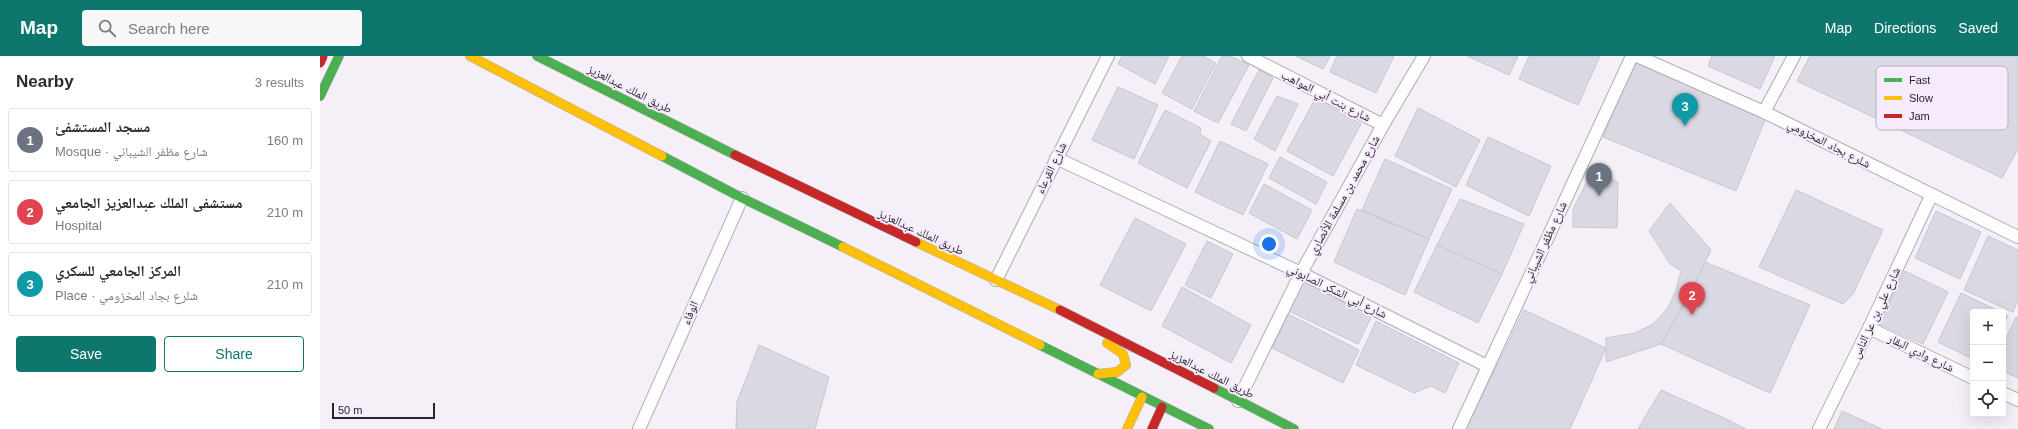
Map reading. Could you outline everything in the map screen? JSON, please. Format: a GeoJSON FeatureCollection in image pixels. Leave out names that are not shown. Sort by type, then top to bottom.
{"type":"FeatureCollection","features":[{"type":"Feature","properties":{"kind":"main road"},"geometry":{"type":"LineString","coordinates":[[320,63],[323,56]]}},
{"type":"Feature","properties":{"kind":"main road"},"geometry":{"type":"LineString","coordinates":[[320,96],[339,56]]}},
{"type":"Feature","properties":{"kind":"main road"},"geometry":{"type":"LineString","coordinates":[[470,56],[742,198],[944,296],[1142,397],[1209,429]]}},
{"type":"Feature","properties":{"kind":"main road","name":"طريق الملك عبدالعزيز"},"geometry":{"type":"LineString","coordinates":[[538,56],[774,175],[1069,315],[1294,429]]}},
{"type":"Feature","properties":{"kind":"main road"},"geometry":{"type":"LineString","coordinates":[[320,58],[330,69],[329,78]]}},
{"type":"Feature","properties":{"kind":"main road"},"geometry":{"type":"LineString","coordinates":[[913,242],[966,274],[1120,350],[1125,355],[1126,363],[1122,371],[1113,375],[1098,374]]}},
{"type":"Feature","properties":{"kind":"main road"},"geometry":{"type":"LineString","coordinates":[[1127,429],[1142,397]]}},
{"type":"Feature","properties":{"kind":"main road"},"geometry":{"type":"LineString","coordinates":[[1152,429],[1162,407]]}},
{"type":"Feature","properties":{"kind":"street","name":"شارع القرعاء"},"geometry":{"type":"LineString","coordinates":[[996,280],[1108,56]]}},
{"type":"Feature","properties":{"kind":"street","name":"شارع بنت أبي المواهب"},"geometry":{"type":"LineString","coordinates":[[1248,56],[1383,125]]}},
{"type":"Feature","properties":{"kind":"street","name":"شارع محمد بن مسلمة الأنصاري"},"geometry":{"type":"LineString","coordinates":[[1238,401],[1301,273],[1383,125],[1424,56]]}},
{"type":"Feature","properties":{"kind":"street","name":"شارع مظفر الشيباني"},"geometry":{"type":"LineString","coordinates":[[1459,429],[1632,56]]}},
{"type":"Feature","properties":{"kind":"street","name":"شلرع بجاد المخزومي"},"geometry":{"type":"LineString","coordinates":[[1637,56],[1764,112],[1931,196],[2018,237]]}},
{"type":"Feature","properties":{"kind":"street"},"geometry":{"type":"LineString","coordinates":[[1764,112],[1794,56]]}},
{"type":"Feature","properties":{"kind":"street","name":"شارع أبي الشكر الصابوني"},"geometry":{"type":"LineString","coordinates":[[1056,158],[1301,273],[1487,366]]}},
{"type":"Feature","properties":{"kind":"street","name":"شارع علي بن عز الناس"},"geometry":{"type":"LineString","coordinates":[[1819,429],[1870,328],[1931,196]]}},
{"type":"Feature","properties":{"kind":"street","name":"الوفاء"},"geometry":{"type":"LineString","coordinates":[[639,429],[742,198]]}},
{"type":"Feature","properties":{"kind":"street","name":"شارع وادي البقار"},"geometry":{"type":"LineString","coordinates":[[1870,328],[1970,377]]}},
{"type":"Feature","properties":{"kind":"street"},"geometry":{"type":"LineString","coordinates":[[2006,394],[2018,400]]}},
{"type":"Feature","properties":{"kind":"building"},"geometry":{"type":"Polygon","coordinates":[[[1122,56],[1169,56],[1155,84],[1118,64],[1122,56]]]}},
{"type":"Feature","properties":{"kind":"building"},"geometry":{"type":"Polygon","coordinates":[[[1182,56],[1203,56],[1216,63],[1192,109],[1162,93],[1182,56]]]}},
{"type":"Feature","properties":{"kind":"building"},"geometry":{"type":"Polygon","coordinates":[[[1222,56],[1230,56],[1249,65],[1218,123],[1194,111],[1222,56]]]}},
{"type":"Feature","properties":{"kind":"building"},"geometry":{"type":"Polygon","coordinates":[[[1296,56],[1330,56],[1323,69],[1296,56]]]}},
{"type":"Feature","properties":{"kind":"building"},"geometry":{"type":"Polygon","coordinates":[[[1337,56],[1394,56],[1376,93],[1330,72],[1337,56]]]}},
{"type":"Feature","properties":{"kind":"building"},"geometry":{"type":"Polygon","coordinates":[[[1467,56],[1518,56],[1509,75],[1467,56]]]}},
{"type":"Feature","properties":{"kind":"building"},"geometry":{"type":"Polygon","coordinates":[[[1529,56],[1600,56],[1578,105],[1519,79],[1529,56]]]}},
{"type":"Feature","properties":{"kind":"building"},"geometry":{"type":"Polygon","coordinates":[[[1712,56],[1775,56],[1760,89],[1708,66],[1712,56]]]}},
{"type":"Feature","properties":{"kind":"building"},"geometry":{"type":"Polygon","coordinates":[[[1810,56],[2018,56],[2018,149],[2002,178],[1901,130],[2008,130],[2008,66],[1876,66],[1876,118],[1797,81],[1810,56]]]}},
{"type":"Feature","properties":{"kind":"building"},"geometry":{"type":"Polygon","coordinates":[[[1635,59],[1767,115],[1736,191],[1603,137],[1635,59]]]}},
{"type":"Feature","properties":{"kind":"building"},"geometry":{"type":"Polygon","coordinates":[[[1259,70],[1273,78],[1246,131],[1231,124],[1259,70]]]}},
{"type":"Feature","properties":{"kind":"building"},"geometry":{"type":"Polygon","coordinates":[[[1118,87],[1158,105],[1134,159],[1092,140],[1118,87]]]}},
{"type":"Feature","properties":{"kind":"building"},"geometry":{"type":"Polygon","coordinates":[[[1277,96],[1298,104],[1275,151],[1254,139],[1277,96]]]}},
{"type":"Feature","properties":{"kind":"building"},"geometry":{"type":"Polygon","coordinates":[[[1315,99],[1361,124],[1333,176],[1287,151],[1315,99]]]}},
{"type":"Feature","properties":{"kind":"building"},"geometry":{"type":"Polygon","coordinates":[[[1418,108],[1480,140],[1456,187],[1395,156],[1418,108]]]}},
{"type":"Feature","properties":{"kind":"building"},"geometry":{"type":"Polygon","coordinates":[[[1165,110],[1201,128],[1200,134],[1211,141],[1187,188],[1138,163],[1165,110]]]}},
{"type":"Feature","properties":{"kind":"building"},"geometry":{"type":"Polygon","coordinates":[[[1488,137],[1551,166],[1529,216],[1466,185],[1488,137]]]}},
{"type":"Feature","properties":{"kind":"building"},"geometry":{"type":"Polygon","coordinates":[[[1220,141],[1268,164],[1243,215],[1195,192],[1220,141]]]}},
{"type":"Feature","properties":{"kind":"building"},"geometry":{"type":"Polygon","coordinates":[[[1280,157],[1327,182],[1316,204],[1269,178],[1280,157]]]}},
{"type":"Feature","properties":{"kind":"building"},"geometry":{"type":"Polygon","coordinates":[[[1385,159],[1452,189],[1429,239],[1362,210],[1385,159]]]}},
{"type":"Feature","properties":{"kind":"building"},"geometry":{"type":"Polygon","coordinates":[[[1599,173],[1618,182],[1617,228],[1573,227],[1573,209],[1591,174],[1599,173]]]}},
{"type":"Feature","properties":{"kind":"building"},"geometry":{"type":"Polygon","coordinates":[[[1264,184],[1312,210],[1297,239],[1249,213],[1264,184]]]}},
{"type":"Feature","properties":{"kind":"building"},"geometry":{"type":"Polygon","coordinates":[[[1796,190],[1883,230],[1853,294],[1843,304],[1759,267],[1796,190]]]}},
{"type":"Feature","properties":{"kind":"building"},"geometry":{"type":"Polygon","coordinates":[[[1460,199],[1524,224],[1502,274],[1437,245],[1460,199]]]}},
{"type":"Feature","properties":{"kind":"building"},"geometry":{"type":"Polygon","coordinates":[[[1670,203],[1711,250],[1690,294],[1661,344],[1606,362],[1606,338],[1635,333],[1653,324],[1668,308],[1676,290],[1681,271],[1670,264],[1649,231],[1670,203]]]}},
{"type":"Feature","properties":{"kind":"building"},"geometry":{"type":"Polygon","coordinates":[[[1357,209],[1429,239],[1405,295],[1334,262],[1357,209]]]}},
{"type":"Feature","properties":{"kind":"building"},"geometry":{"type":"Polygon","coordinates":[[[1936,211],[1981,232],[1960,279],[1915,258],[1936,211]]]}},
{"type":"Feature","properties":{"kind":"building"},"geometry":{"type":"Polygon","coordinates":[[[1135,218],[1186,244],[1151,311],[1100,285],[1135,218]]]}},
{"type":"Feature","properties":{"kind":"building"},"geometry":{"type":"Polygon","coordinates":[[[1988,236],[2018,250],[2018,300],[2013,312],[1964,290],[1988,236]]]}},
{"type":"Feature","properties":{"kind":"building"},"geometry":{"type":"Polygon","coordinates":[[[1207,241],[1233,254],[1211,298],[1185,285],[1207,241]]]}},
{"type":"Feature","properties":{"kind":"building"},"geometry":{"type":"Polygon","coordinates":[[[1437,245],[1502,274],[1478,323],[1414,292],[1437,245]]]}},
{"type":"Feature","properties":{"kind":"building"},"geometry":{"type":"Polygon","coordinates":[[[1705,262],[1810,305],[1770,393],[1661,344],[1690,294],[1705,262]]]}},
{"type":"Feature","properties":{"kind":"building"},"geometry":{"type":"Polygon","coordinates":[[[1905,271],[1948,292],[1923,344],[1879,324],[1905,271]]]}},
{"type":"Feature","properties":{"kind":"building"},"geometry":{"type":"Polygon","coordinates":[[[1303,280],[1373,313],[1358,344],[1289,311],[1303,280]]]}},
{"type":"Feature","properties":{"kind":"building"},"geometry":{"type":"Polygon","coordinates":[[[1182,287],[1251,325],[1231,363],[1162,326],[1182,287]]]}},
{"type":"Feature","properties":{"kind":"building"},"geometry":{"type":"Polygon","coordinates":[[[1961,293],[1995,309],[1970,309],[1970,358],[1938,342],[1961,293]]]}},
{"type":"Feature","properties":{"kind":"building"},"geometry":{"type":"Polygon","coordinates":[[[1524,310],[1606,348],[1570,429],[1466,429],[1524,310]]]}},
{"type":"Feature","properties":{"kind":"building"},"geometry":{"type":"Polygon","coordinates":[[[1288,314],[1359,350],[1343,383],[1272,348],[1288,314]]]}},
{"type":"Feature","properties":{"kind":"building"},"geometry":{"type":"Polygon","coordinates":[[[2016,317],[2018,318],[2018,378],[2006,372],[2006,339],[2016,317]]]}},
{"type":"Feature","properties":{"kind":"building"},"geometry":{"type":"Polygon","coordinates":[[[1376,321],[1459,363],[1445,393],[1431,386],[1414,393],[1356,365],[1376,321]]]}},
{"type":"Feature","properties":{"kind":"building"},"geometry":{"type":"Polygon","coordinates":[[[759,345],[829,377],[815,429],[736,429],[737,402],[759,345]]]}},
{"type":"Feature","properties":{"kind":"building"},"geometry":{"type":"Polygon","coordinates":[[[1661,390],[1726,419],[1746,429],[1638,429],[1661,390]]]}},
{"type":"Feature","properties":{"kind":"building"},"geometry":{"type":"Polygon","coordinates":[[[1842,411],[1882,429],[1834,429],[1842,411]]]}},
{"type":"Feature","properties":{"kind":"traffic: fast"},"geometry":{"type":"LineString","coordinates":[[320,96],[339,56]]}},
{"type":"Feature","properties":{"kind":"traffic: fast"},"geometry":{"type":"LineString","coordinates":[[537,56],[735,155]]}},
{"type":"Feature","properties":{"kind":"traffic: fast"},"geometry":{"type":"LineString","coordinates":[[662,156],[742,198],[843,247]]}},
{"type":"Feature","properties":{"kind":"traffic: fast"},"geometry":{"type":"LineString","coordinates":[[1040,345],[1209,429]]}},
{"type":"Feature","properties":{"kind":"traffic: fast"},"geometry":{"type":"LineString","coordinates":[[1214,388],[1294,429]]}},
{"type":"Feature","properties":{"kind":"traffic: slow"},"geometry":{"type":"LineString","coordinates":[[470,56],[662,156]]}},
{"type":"Feature","properties":{"kind":"traffic: slow"},"geometry":{"type":"LineString","coordinates":[[916,242],[1060,310]]}},
{"type":"Feature","properties":{"kind":"traffic: slow"},"geometry":{"type":"LineString","coordinates":[[843,247],[1040,345]]}},
{"type":"Feature","properties":{"kind":"traffic: slow"},"geometry":{"type":"LineString","coordinates":[[1098,374],[1117,372],[1126,365],[1123,354],[1107,343]]}},
{"type":"Feature","properties":{"kind":"traffic: slow"},"geometry":{"type":"LineString","coordinates":[[1127,429],[1142,397]]}},
{"type":"Feature","properties":{"kind":"traffic: jam"},"geometry":{"type":"LineString","coordinates":[[320,63],[323,56]]}},
{"type":"Feature","properties":{"kind":"traffic: jam"},"geometry":{"type":"LineString","coordinates":[[735,155],[916,242]]}},
{"type":"Feature","properties":{"kind":"traffic: jam"},"geometry":{"type":"LineString","coordinates":[[1060,310],[1214,388]]}},
{"type":"Feature","properties":{"kind":"traffic: jam"},"geometry":{"type":"LineString","coordinates":[[1152,429],[1162,407]]}},
{"type":"Feature","properties":{"kind":"place","name":"المركز الجامعي للسكري"},"geometry":{"type":"Point","coordinates":[1685,126]}},
{"type":"Feature","properties":{"kind":"place","name":"مسجد المستشفئ"},"geometry":{"type":"Point","coordinates":[1599,196]}},
{"type":"Feature","properties":{"kind":"place","name":"مستشفى الملك عبدالعزيز الجامعي"},"geometry":{"type":"Point","coordinates":[1692,315]}}]}
